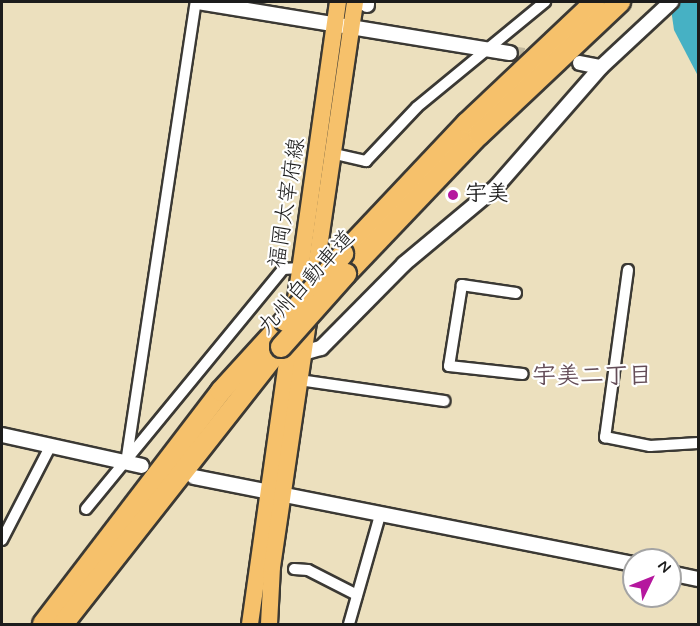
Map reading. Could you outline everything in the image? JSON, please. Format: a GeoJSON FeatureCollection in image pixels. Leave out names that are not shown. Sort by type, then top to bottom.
{"type":"FeatureCollection","features":[{"type":"Feature","properties":{"kind":"highway","name":"九州自動車道"},"geometry":{"type":"LineString","coordinates":[[57,619],[221,391],[343,254],[466,123],[595,2]]}},
{"type":"Feature","properties":{"kind":"highway","name":"九州自動車道"},"geometry":{"type":"LineString","coordinates":[[57,619],[281,348],[346,274],[479,135],[620,2]]}},
{"type":"Feature","properties":{"kind":"main road","name":"福岡太宰府線"},"geometry":{"type":"LineString","coordinates":[[250,624],[299,380],[335,154],[346,27],[338,2]]}},
{"type":"Feature","properties":{"kind":"main road","name":"福岡太宰府線"},"geometry":{"type":"LineString","coordinates":[[269,624],[277,496],[300,268],[346,27],[363,3]]}},
{"type":"Feature","properties":{"kind":"street"},"geometry":{"type":"LineString","coordinates":[[126,463],[197,2],[510,53]]}},
{"type":"Feature","properties":{"kind":"street"},"geometry":{"type":"LineString","coordinates":[[335,154],[366,160],[417,107],[492,49],[545,2]]}},
{"type":"Feature","properties":{"kind":"street"},"geometry":{"type":"LineString","coordinates":[[303,353],[321,348],[404,264],[496,187],[601,67],[667,5]]}},
{"type":"Feature","properties":{"kind":"street"},"geometry":{"type":"LineString","coordinates":[[580,63],[601,67]]}},
{"type":"Feature","properties":{"kind":"street"},"geometry":{"type":"LineString","coordinates":[[86,509],[283,269],[300,268]]}},
{"type":"Feature","properties":{"kind":"street"},"geometry":{"type":"LineString","coordinates":[[628,270],[605,437],[650,446],[699,443]]}},
{"type":"Feature","properties":{"kind":"street"},"geometry":{"type":"LineString","coordinates":[[516,293],[462,285],[449,366],[523,374]]}},
{"type":"Feature","properties":{"kind":"street"},"geometry":{"type":"LineString","coordinates":[[299,380],[444,401]]}},
{"type":"Feature","properties":{"kind":"street"},"geometry":{"type":"LineString","coordinates":[[2,435],[142,466]]}},
{"type":"Feature","properties":{"kind":"street"},"geometry":{"type":"LineString","coordinates":[[2,540],[51,445]]}},
{"type":"Feature","properties":{"kind":"street"},"geometry":{"type":"LineString","coordinates":[[194,477],[277,496],[622,562]]}},
{"type":"Feature","properties":{"kind":"street"},"geometry":{"type":"LineString","coordinates":[[349,624],[380,515]]}},
{"type":"Feature","properties":{"kind":"street"},"geometry":{"type":"LineString","coordinates":[[294,569],[308,570],[357,595]]}},
{"type":"Feature","properties":{"kind":"street"},"geometry":{"type":"LineString","coordinates":[[682,575],[699,579]]}},
{"type":"Feature","properties":{"kind":"water"},"geometry":{"type":"Polygon","coordinates":[[[670,2],[698,2],[698,76],[674,30],[670,2]]]}},
{"type":"Feature","properties":{"kind":"tunnel"},"geometry":{"type":"LineString","coordinates":[[510,53],[580,63]]}},
{"type":"Feature","properties":{"kind":"place","name":"宇美"},"geometry":{"type":"Point","coordinates":[453,195]}},
{"type":"Feature","properties":{"kind":"district","name":"宇美二丁目"},"geometry":{"type":"Point","coordinates":[592,377]}}]}
